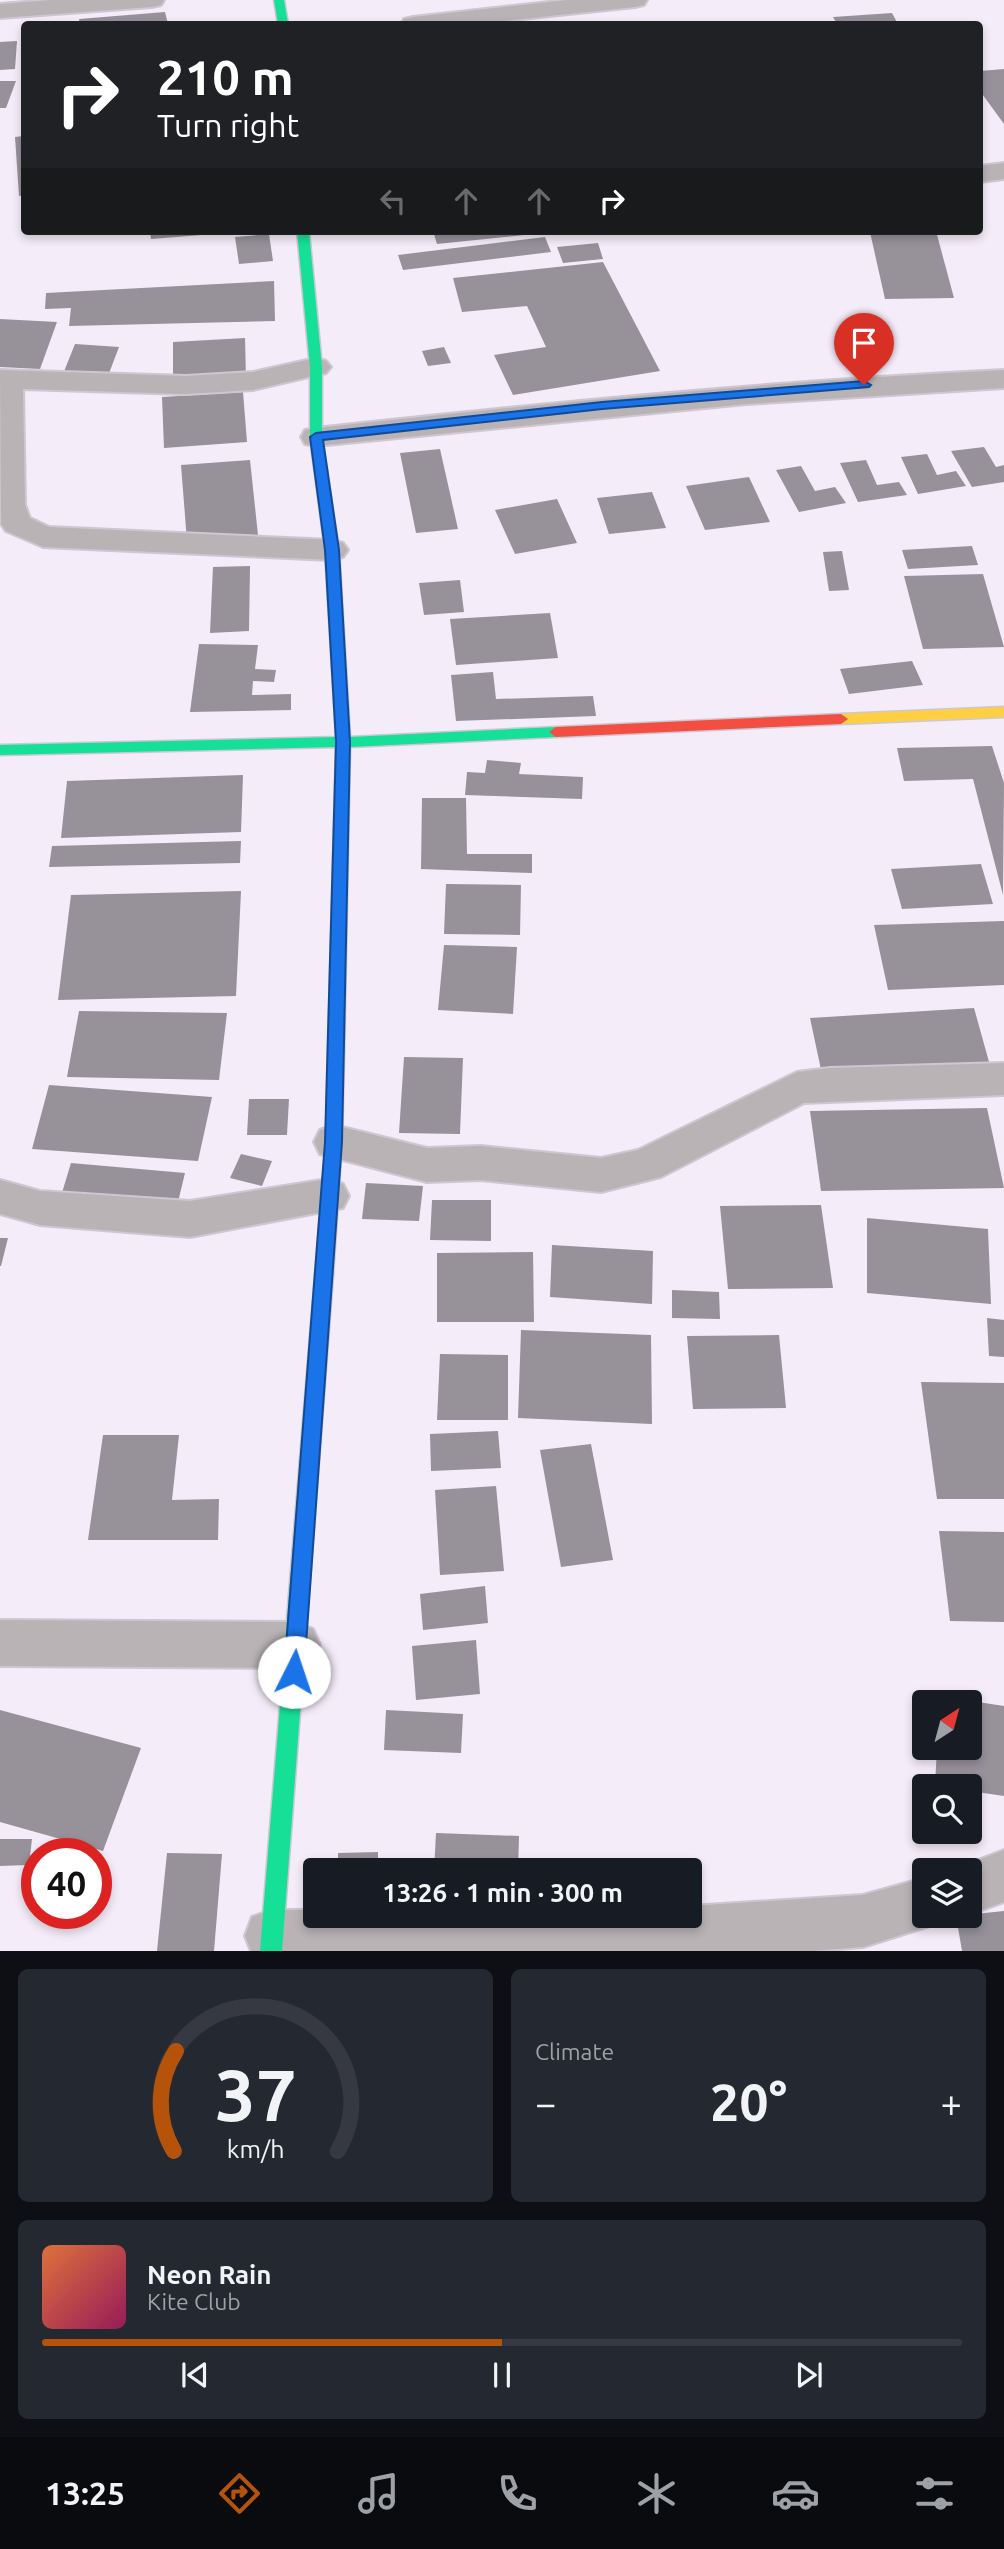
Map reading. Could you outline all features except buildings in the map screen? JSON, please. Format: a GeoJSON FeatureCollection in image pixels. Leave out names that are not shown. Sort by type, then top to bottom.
{"type":"FeatureCollection","features":[{"type":"Feature","properties":{"kind":"street"},"geometry":{"type":"LineString","coordinates":[[0,11],[152,0]]}},
{"type":"Feature","properties":{"kind":"street"},"geometry":{"type":"LineString","coordinates":[[279,0],[282,21]]}},
{"type":"Feature","properties":{"kind":"street"},"geometry":{"type":"LineString","coordinates":[[441,21],[635,0]]}},
{"type":"Feature","properties":{"kind":"street"},"geometry":{"type":"LineString","coordinates":[[303,235],[316,367],[316,437],[332,550],[343,742],[334,1142],[271,1943],[618,1937],[773,1939],[863,1921],[912,1907]]}},
{"type":"Feature","properties":{"kind":"street"},"geometry":{"type":"LineString","coordinates":[[316,367],[253,381],[186,385],[4,379],[9,505],[17,524],[43,537],[332,550]]}},
{"type":"Feature","properties":{"kind":"street"},"geometry":{"type":"LineString","coordinates":[[316,437],[602,405],[864,385],[1004,379]]}},
{"type":"Feature","properties":{"kind":"street"},"geometry":{"type":"LineString","coordinates":[[0,750],[343,742],[1003,717]]}},
{"type":"Feature","properties":{"kind":"street"},"geometry":{"type":"LineString","coordinates":[[334,1142],[426,1165],[481,1163],[527,1170],[601,1175],[657,1160],[797,1088],[831,1084],[1004,1079]]}},
{"type":"Feature","properties":{"kind":"street"},"geometry":{"type":"LineString","coordinates":[[0,1197],[40,1208],[190,1219],[328,1196]]}},
{"type":"Feature","properties":{"kind":"street"},"geometry":{"type":"LineString","coordinates":[[0,1643],[296,1645]]}},
{"type":"Feature","properties":{"kind":"street"},"geometry":{"type":"LineString","coordinates":[[982,1884],[1004,1876]]}},
{"type":"Feature","properties":{"kind":"traffic: fast"},"geometry":{"type":"LineString","coordinates":[[279,0],[282,21]]}},
{"type":"Feature","properties":{"kind":"traffic: fast"},"geometry":{"type":"LineString","coordinates":[[303,235],[316,367],[316,437],[332,550],[343,742],[336,1052]]}},
{"type":"Feature","properties":{"kind":"traffic: fast"},"geometry":{"type":"LineString","coordinates":[[0,750],[343,742],[556,732]]}},
{"type":"Feature","properties":{"kind":"traffic: fast"},"geometry":{"type":"LineString","coordinates":[[271,1951],[324,1275]]}},
{"type":"Feature","properties":{"kind":"traffic: slow"},"geometry":{"type":"LineString","coordinates":[[841,719],[1004,712]]}},
{"type":"Feature","properties":{"kind":"traffic: slow"},"geometry":{"type":"LineString","coordinates":[[324,1275],[334,1142],[336,1052]]}},
{"type":"Feature","properties":{"kind":"traffic: jam"},"geometry":{"type":"LineString","coordinates":[[556,732],[841,719]]}},
{"type":"Feature","properties":{"kind":"route"},"geometry":{"type":"LineString","coordinates":[[294,1672],[334,1142],[343,742],[332,550],[316,437],[602,405],[864,385]]}}]}
